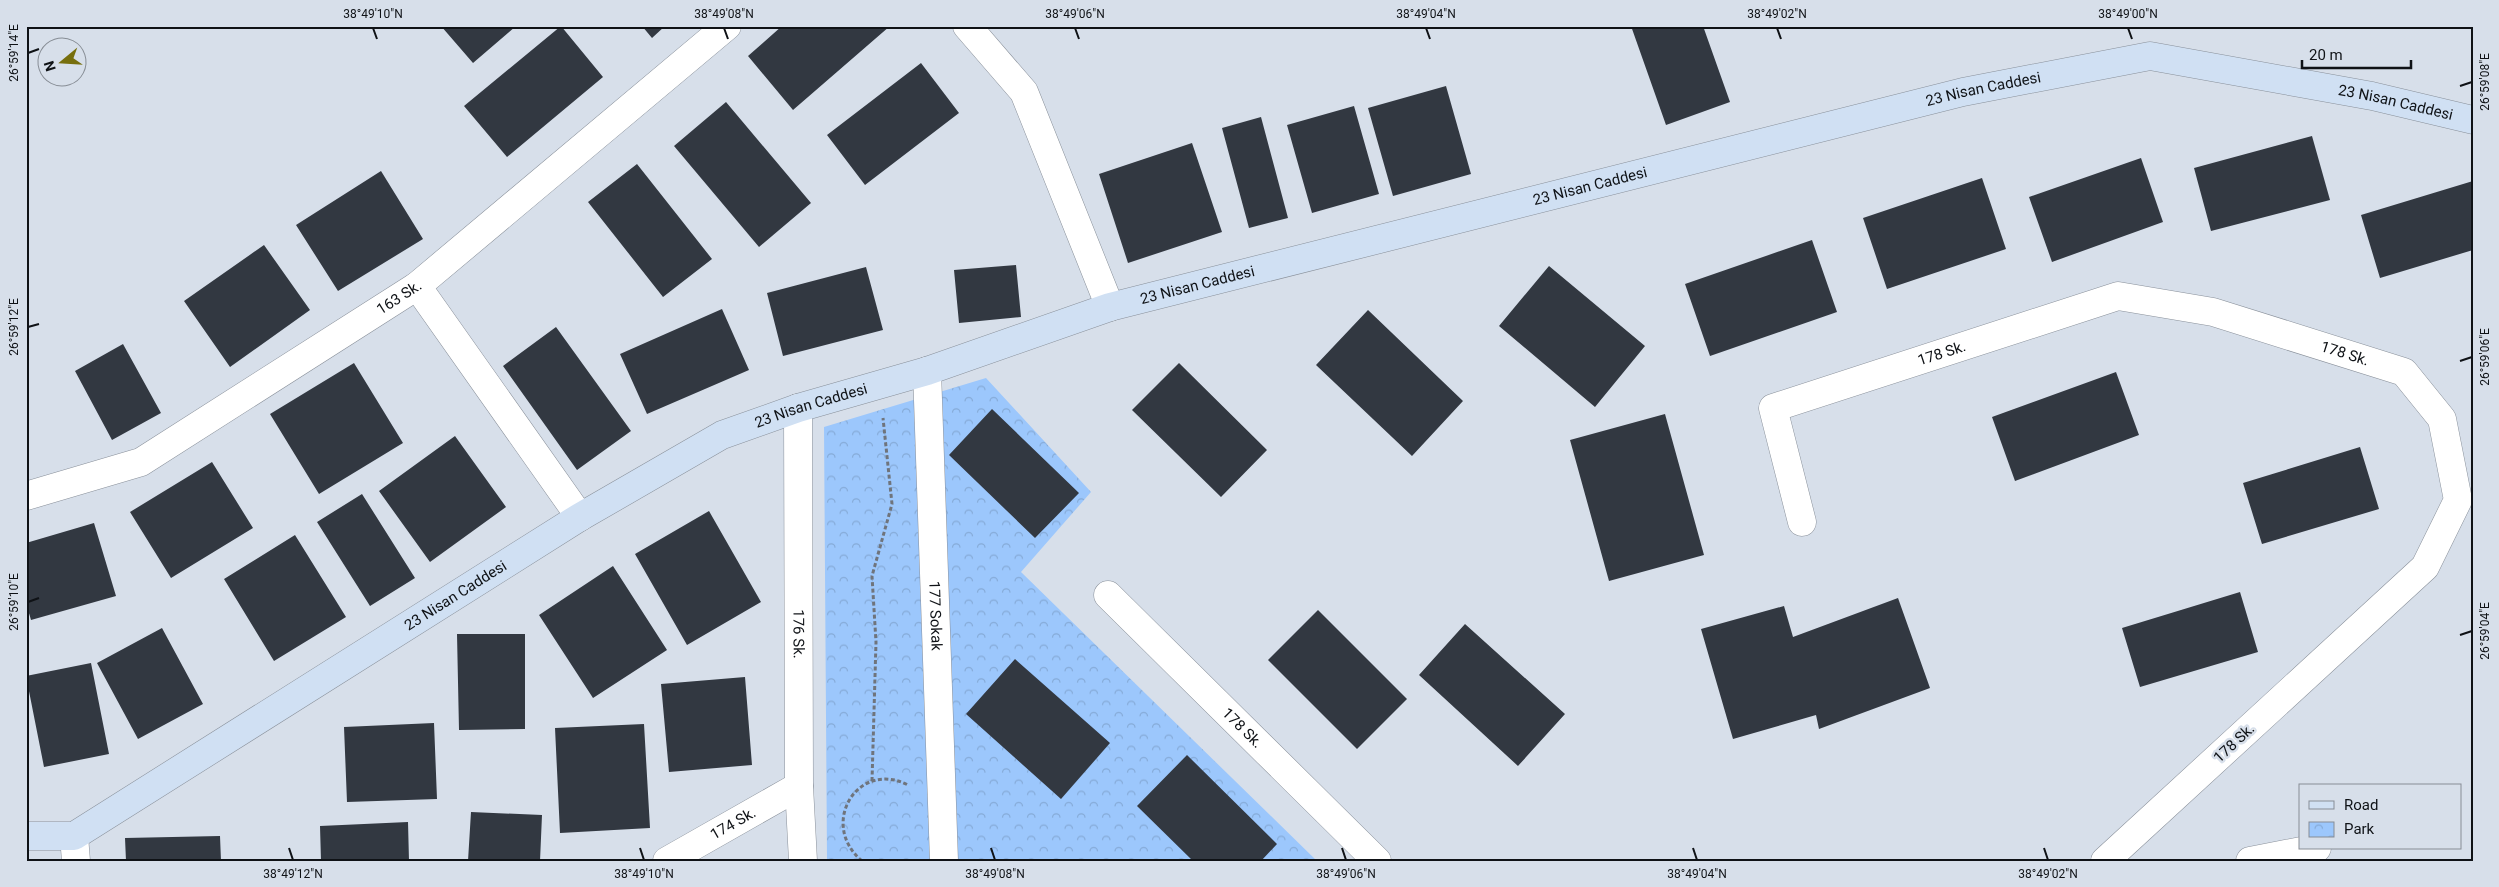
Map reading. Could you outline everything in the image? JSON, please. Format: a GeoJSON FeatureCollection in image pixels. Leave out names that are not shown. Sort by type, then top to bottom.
{"type":"FeatureCollection","features":[{"type":"Feature","properties":{"kind":"street","name":"163 Sk."},"geometry":{"type":"LineString","coordinates":[[26,496],[141,462],[417,286],[727,26]]}},
{"type":"Feature","properties":{"kind":"street"},"geometry":{"type":"LineString","coordinates":[[967,26],[1024,92],[1110,308]]}},
{"type":"Feature","properties":{"kind":"street","name":"23 Nisan Caddesi"},"geometry":{"type":"LineString","coordinates":[[26,836],[75,849],[580,517],[722,435],[798,408],[927,372],[1110,308],[1963,92],[2150,56],[2372,96],[2473,120]]}},
{"type":"Feature","properties":{"kind":"street"},"geometry":{"type":"LineString","coordinates":[[417,286],[580,517]]}},
{"type":"Feature","properties":{"kind":"street","name":"178 Sk."},"geometry":{"type":"LineString","coordinates":[[1802,522],[1773,408],[2118,296],[2213,312],[2404,372],[2442,419],[2458,500],[2425,567],[2105,861]]}},
{"type":"Feature","properties":{"kind":"street","name":"177 Sokak"},"geometry":{"type":"LineString","coordinates":[[927,372],[944,861]]}},
{"type":"Feature","properties":{"kind":"street","name":"176 Sk."},"geometry":{"type":"LineString","coordinates":[[798,408],[800,786],[803,861]]}},
{"type":"Feature","properties":{"kind":"street","name":"178 Sk."},"geometry":{"type":"LineString","coordinates":[[1108,595],[1377,861]]}},
{"type":"Feature","properties":{"kind":"street","name":"174 Sk."},"geometry":{"type":"LineString","coordinates":[[667,861],[800,786]]}},
{"type":"Feature","properties":{"kind":"street"},"geometry":{"type":"LineString","coordinates":[[2250,861],[2307,850]]}},
{"type":"Feature","properties":{"kind":"path"},"geometry":{"type":"LineString","coordinates":[[872,781],[876,642],[872,576],[892,504],[880,385]]}},
{"type":"Feature","properties":{"kind":"path"},"geometry":{"type":"LineString","coordinates":[[862,861],[852,853],[845,840],[842,826],[843,812],[849,798],[860,788],[872,781],[886,779]]}},
{"type":"Feature","properties":{"kind":"green space"},"geometry":{"type":"Polygon","coordinates":[[[986,378],[1091,492],[1021,572],[1317,861],[827,861],[824,427],[986,378]]]}},
{"type":"Feature","properties":{"kind":"building"},"geometry":{"type":"Polygon","coordinates":[[[441,26],[516,26],[473,63],[441,26]]]}},
{"type":"Feature","properties":{"kind":"building"},"geometry":{"type":"Polygon","coordinates":[[[561,26],[603,77],[507,157],[464,106],[561,26]]]}},
{"type":"Feature","properties":{"kind":"building"},"geometry":{"type":"Polygon","coordinates":[[[642,26],[665,26],[652,38],[642,26]]]}},
{"type":"Feature","properties":{"kind":"building"},"geometry":{"type":"Polygon","coordinates":[[[782,26],[890,26],[793,110],[748,56],[782,26]]]}},
{"type":"Feature","properties":{"kind":"building"},"geometry":{"type":"Polygon","coordinates":[[[1631,26],[1703,26],[1730,102],[1666,125],[1631,26]]]}},
{"type":"Feature","properties":{"kind":"building"},"geometry":{"type":"Polygon","coordinates":[[[921,63],[959,113],[865,185],[827,135],[921,63]]]}},
{"type":"Feature","properties":{"kind":"building"},"geometry":{"type":"Polygon","coordinates":[[[1446,86],[1471,174],[1393,196],[1368,108],[1446,86]]]}},
{"type":"Feature","properties":{"kind":"building"},"geometry":{"type":"Polygon","coordinates":[[[726,102],[811,203],[759,247],[674,146],[726,102]]]}},
{"type":"Feature","properties":{"kind":"building"},"geometry":{"type":"Polygon","coordinates":[[[1354,106],[1379,194],[1312,213],[1287,125],[1354,106]]]}},
{"type":"Feature","properties":{"kind":"building"},"geometry":{"type":"Polygon","coordinates":[[[1261,117],[1288,218],[1249,228],[1222,128],[1261,117]]]}},
{"type":"Feature","properties":{"kind":"building"},"geometry":{"type":"Polygon","coordinates":[[[2312,136],[2330,200],[2211,231],[2194,168],[2312,136]]]}},
{"type":"Feature","properties":{"kind":"building"},"geometry":{"type":"Polygon","coordinates":[[[1192,143],[1222,232],[1128,263],[1099,174],[1192,143]]]}},
{"type":"Feature","properties":{"kind":"building"},"geometry":{"type":"Polygon","coordinates":[[[2141,158],[2163,222],[2052,262],[2029,197],[2141,158]]]}},
{"type":"Feature","properties":{"kind":"building"},"geometry":{"type":"Polygon","coordinates":[[[637,164],[712,259],[663,297],[588,202],[637,164]]]}},
{"type":"Feature","properties":{"kind":"building"},"geometry":{"type":"Polygon","coordinates":[[[381,171],[423,239],[338,291],[296,225],[381,171]]]}},
{"type":"Feature","properties":{"kind":"building"},"geometry":{"type":"Polygon","coordinates":[[[1982,178],[2006,249],[1887,289],[1863,218],[1982,178]]]}},
{"type":"Feature","properties":{"kind":"building"},"geometry":{"type":"Polygon","coordinates":[[[2473,181],[2473,250],[2380,278],[2361,215],[2473,181]]]}},
{"type":"Feature","properties":{"kind":"building"},"geometry":{"type":"Polygon","coordinates":[[[1812,240],[1837,312],[1710,356],[1685,284],[1812,240]]]}},
{"type":"Feature","properties":{"kind":"building"},"geometry":{"type":"Polygon","coordinates":[[[264,245],[310,310],[230,367],[184,301],[264,245]]]}},
{"type":"Feature","properties":{"kind":"building"},"geometry":{"type":"Polygon","coordinates":[[[1016,265],[1021,317],[959,323],[954,270],[1016,265]]]}},
{"type":"Feature","properties":{"kind":"building"},"geometry":{"type":"Polygon","coordinates":[[[1549,266],[1645,346],[1595,407],[1499,326],[1549,266]]]}},
{"type":"Feature","properties":{"kind":"building"},"geometry":{"type":"Polygon","coordinates":[[[866,267],[883,330],[783,356],[767,293],[866,267]]]}},
{"type":"Feature","properties":{"kind":"building"},"geometry":{"type":"Polygon","coordinates":[[[722,309],[749,370],[647,414],[620,354],[722,309]]]}},
{"type":"Feature","properties":{"kind":"building"},"geometry":{"type":"Polygon","coordinates":[[[1368,310],[1463,401],[1412,456],[1316,365],[1368,310]]]}},
{"type":"Feature","properties":{"kind":"building"},"geometry":{"type":"Polygon","coordinates":[[[556,327],[631,431],[577,470],[503,366],[556,327]]]}},
{"type":"Feature","properties":{"kind":"building"},"geometry":{"type":"Polygon","coordinates":[[[123,344],[161,413],[112,440],[75,371],[123,344]]]}},
{"type":"Feature","properties":{"kind":"building"},"geometry":{"type":"Polygon","coordinates":[[[354,363],[403,443],[319,494],[270,414],[354,363]]]}},
{"type":"Feature","properties":{"kind":"building"},"geometry":{"type":"Polygon","coordinates":[[[1179,363],[1267,450],[1221,497],[1132,410],[1179,363]]]}},
{"type":"Feature","properties":{"kind":"building"},"geometry":{"type":"Polygon","coordinates":[[[2116,372],[2139,435],[2015,481],[1992,417],[2116,372]]]}},
{"type":"Feature","properties":{"kind":"building"},"geometry":{"type":"Polygon","coordinates":[[[992,409],[1079,493],[1035,538],[949,455],[992,409]]]}},
{"type":"Feature","properties":{"kind":"building"},"geometry":{"type":"Polygon","coordinates":[[[1665,414],[1704,555],[1609,581],[1570,440],[1665,414]]]}},
{"type":"Feature","properties":{"kind":"building"},"geometry":{"type":"Polygon","coordinates":[[[455,436],[506,507],[430,562],[379,491],[455,436]]]}},
{"type":"Feature","properties":{"kind":"building"},"geometry":{"type":"Polygon","coordinates":[[[2360,447],[2379,509],[2262,544],[2243,483],[2360,447]]]}},
{"type":"Feature","properties":{"kind":"building"},"geometry":{"type":"Polygon","coordinates":[[[212,462],[253,528],[171,578],[130,512],[212,462]]]}},
{"type":"Feature","properties":{"kind":"building"},"geometry":{"type":"Polygon","coordinates":[[[362,494],[415,578],[370,606],[317,522],[362,494]]]}},
{"type":"Feature","properties":{"kind":"building"},"geometry":{"type":"Polygon","coordinates":[[[709,511],[761,602],[687,645],[635,554],[709,511]]]}},
{"type":"Feature","properties":{"kind":"building"},"geometry":{"type":"Polygon","coordinates":[[[94,523],[116,596],[31,620],[26,603],[26,543],[94,523]]]}},
{"type":"Feature","properties":{"kind":"building"},"geometry":{"type":"Polygon","coordinates":[[[295,535],[346,617],[274,661],[224,579],[295,535]]]}},
{"type":"Feature","properties":{"kind":"building"},"geometry":{"type":"Polygon","coordinates":[[[613,566],[667,650],[593,698],[539,615],[613,566]]]}},
{"type":"Feature","properties":{"kind":"building"},"geometry":{"type":"Polygon","coordinates":[[[2240,592],[2258,652],[2140,687],[2122,628],[2240,592]]]}},
{"type":"Feature","properties":{"kind":"building"},"geometry":{"type":"Polygon","coordinates":[[[1898,598],[1930,688],[1819,729],[1816,715],[1733,739],[1701,629],[1784,606],[1793,637],[1898,598]]]}},
{"type":"Feature","properties":{"kind":"building"},"geometry":{"type":"Polygon","coordinates":[[[1318,610],[1407,699],[1357,749],[1268,660],[1318,610]]]}},
{"type":"Feature","properties":{"kind":"building"},"geometry":{"type":"Polygon","coordinates":[[[1465,624],[1565,714],[1518,766],[1419,675],[1465,624]]]}},
{"type":"Feature","properties":{"kind":"building"},"geometry":{"type":"Polygon","coordinates":[[[162,628],[203,704],[138,739],[97,663],[162,628]]]}},
{"type":"Feature","properties":{"kind":"building"},"geometry":{"type":"Polygon","coordinates":[[[457,634],[525,634],[525,729],[459,730],[457,634]]]}},
{"type":"Feature","properties":{"kind":"building"},"geometry":{"type":"Polygon","coordinates":[[[1015,659],[1110,743],[1061,799],[966,714],[1015,659]]]}},
{"type":"Feature","properties":{"kind":"building"},"geometry":{"type":"Polygon","coordinates":[[[91,663],[109,754],[44,767],[26,676],[91,663]]]}},
{"type":"Feature","properties":{"kind":"building"},"geometry":{"type":"Polygon","coordinates":[[[745,677],[752,765],[669,772],[661,684],[745,677]]]}},
{"type":"Feature","properties":{"kind":"building"},"geometry":{"type":"Polygon","coordinates":[[[434,723],[437,799],[347,802],[344,727],[434,723]]]}},
{"type":"Feature","properties":{"kind":"building"},"geometry":{"type":"Polygon","coordinates":[[[644,724],[650,828],[560,833],[555,728],[644,724]]]}},
{"type":"Feature","properties":{"kind":"building"},"geometry":{"type":"Polygon","coordinates":[[[1187,755],[1277,844],[1261,861],[1193,861],[1137,806],[1187,755]]]}},
{"type":"Feature","properties":{"kind":"building"},"geometry":{"type":"Polygon","coordinates":[[[471,812],[542,815],[540,861],[468,861],[471,812]]]}},
{"type":"Feature","properties":{"kind":"building"},"geometry":{"type":"Polygon","coordinates":[[[408,822],[409,861],[321,861],[320,826],[408,822]]]}},
{"type":"Feature","properties":{"kind":"building"},"geometry":{"type":"Polygon","coordinates":[[[220,836],[221,861],[126,861],[125,838],[220,836]]]}}]}
